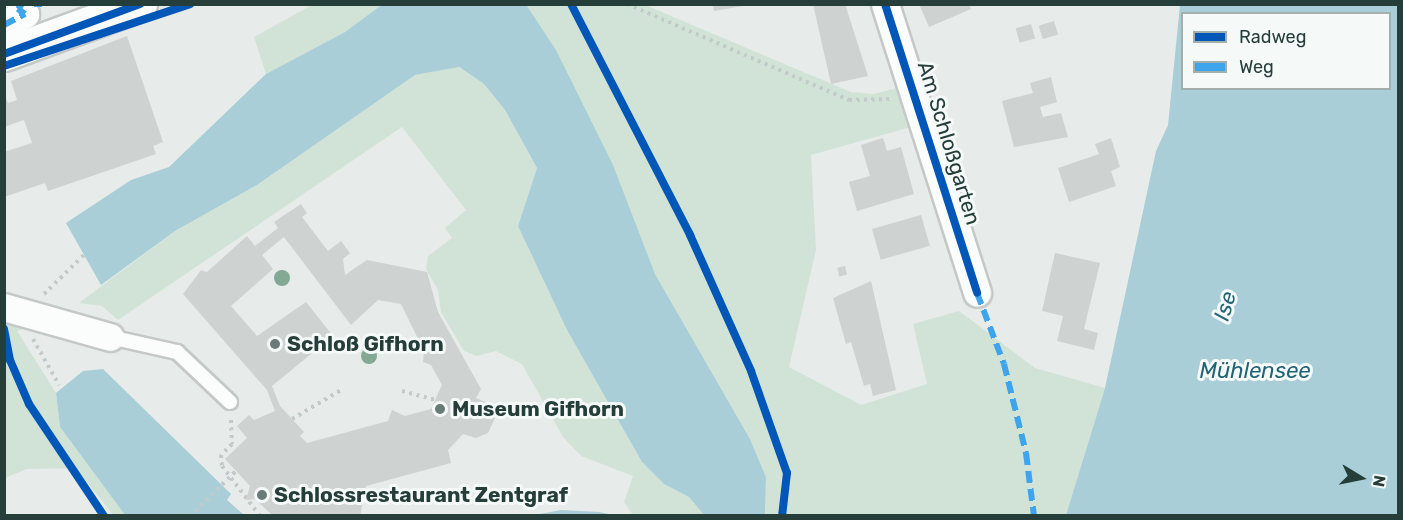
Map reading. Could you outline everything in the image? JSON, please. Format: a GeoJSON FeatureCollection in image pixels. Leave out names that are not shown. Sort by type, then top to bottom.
{"type":"FeatureCollection","features":[{"type":"Feature","properties":{"kind":"street"},"geometry":{"type":"LineString","coordinates":[[18,13],[42,4]]}},
{"type":"Feature","properties":{"kind":"street"},"geometry":{"type":"LineString","coordinates":[[4,54],[140,4]]}},
{"type":"Feature","properties":{"kind":"street","name":"Am Schloßgarten"},"geometry":{"type":"LineString","coordinates":[[885,4],[915,92],[976,293]]}},
{"type":"Feature","properties":{"kind":"street"},"geometry":{"type":"LineString","coordinates":[[4,307],[110,337]]}},
{"type":"Feature","properties":{"kind":"lane"},"geometry":{"type":"LineString","coordinates":[[110,337],[177,352],[230,402]]}},
{"type":"Feature","properties":{"kind":"path"},"geometry":{"type":"LineString","coordinates":[[170,4],[173,11]]}},
{"type":"Feature","properties":{"kind":"path"},"geometry":{"type":"LineString","coordinates":[[627,4],[849,100],[875,103],[915,92]]}},
{"type":"Feature","properties":{"kind":"path"},"geometry":{"type":"LineString","coordinates":[[42,298],[52,282],[84,255]]}},
{"type":"Feature","properties":{"kind":"path"},"geometry":{"type":"LineString","coordinates":[[32,341],[59,385]]}},
{"type":"Feature","properties":{"kind":"path"},"geometry":{"type":"LineString","coordinates":[[292,419],[343,388]]}},
{"type":"Feature","properties":{"kind":"path"},"geometry":{"type":"LineString","coordinates":[[402,391],[435,400]]}},
{"type":"Feature","properties":{"kind":"path"},"geometry":{"type":"LineString","coordinates":[[230,402],[232,444],[221,461],[233,477],[243,500],[260,516]]}},
{"type":"Feature","properties":{"kind":"path"},"geometry":{"type":"LineString","coordinates":[[190,516],[227,480],[233,477],[236,471]]}},
{"type":"Feature","properties":{"kind":"green space"},"geometry":{"type":"Polygon","coordinates":[[[312,5],[383,5],[345,32],[266,74],[254,37],[312,5]]]}},
{"type":"Feature","properties":{"kind":"green space"},"geometry":{"type":"Polygon","coordinates":[[[525,5],[645,5],[851,92],[874,94],[901,87],[911,127],[811,155],[816,250],[789,367],[861,405],[927,384],[913,324],[959,311],[1035,368],[1105,388],[1066,515],[765,515],[766,477],[750,439],[655,274],[556,50],[525,5]]]}},
{"type":"Feature","properties":{"kind":"green space"},"geometry":{"type":"Polygon","coordinates":[[[458,67],[484,84],[505,110],[537,168],[518,226],[567,330],[642,462],[664,484],[689,497],[704,515],[633,515],[624,502],[633,476],[581,456],[563,437],[522,364],[496,351],[477,356],[464,351],[441,312],[438,290],[426,269],[428,256],[452,238],[445,228],[466,210],[402,127],[118,320],[102,306],[79,303],[175,231],[257,185],[415,75],[458,67]]]}},
{"type":"Feature","properties":{"kind":"green space"},"geometry":{"type":"Polygon","coordinates":[[[5,315],[33,325],[17,331],[56,393],[60,427],[125,515],[113,515],[76,468],[27,469],[5,478],[5,315]]]}},
{"type":"Feature","properties":{"kind":"water"},"geometry":{"type":"Polygon","coordinates":[[[383,4],[527,6],[556,50],[613,165],[655,274],[750,439],[766,477],[765,515],[704,515],[689,497],[664,484],[642,462],[567,330],[518,226],[537,168],[505,110],[484,84],[459,67],[415,75],[257,185],[175,231],[101,285],[66,223],[131,180],[169,167],[266,74],[345,32],[383,4]]]}},
{"type":"Feature","properties":{"kind":"water","name":"Mühlensee"},"geometry":{"type":"Polygon","coordinates":[[[1180,5],[1398,5],[1398,515],[1066,515],[1105,388],[1156,151],[1168,125],[1180,5]]]}},
{"type":"Feature","properties":{"kind":"water"},"geometry":{"type":"Polygon","coordinates":[[[103,369],[231,494],[227,500],[244,515],[125,515],[60,427],[56,393],[83,371],[103,369]]]}},
{"type":"Feature","properties":{"kind":"water"},"geometry":{"type":"Polygon","coordinates":[[[561,510],[599,512],[613,515],[535,515],[561,510]]]}},
{"type":"Feature","properties":{"kind":"building"},"geometry":{"type":"Polygon","coordinates":[[[713,4],[743,4],[743,6],[714,11],[713,4]]]}},
{"type":"Feature","properties":{"kind":"building"},"geometry":{"type":"Polygon","coordinates":[[[813,4],[845,4],[868,76],[831,84],[813,4]]]}},
{"type":"Feature","properties":{"kind":"building"},"geometry":{"type":"Polygon","coordinates":[[[919,4],[969,4],[971,9],[929,27],[919,4]]]}},
{"type":"Feature","properties":{"kind":"building"},"geometry":{"type":"Polygon","coordinates":[[[1054,21],[1058,34],[1043,39],[1039,26],[1054,21]]]}},
{"type":"Feature","properties":{"kind":"building"},"geometry":{"type":"Polygon","coordinates":[[[1031,24],[1035,38],[1020,43],[1016,28],[1031,24]]]}},
{"type":"Feature","properties":{"kind":"building"},"geometry":{"type":"Polygon","coordinates":[[[127,36],[163,142],[153,146],[156,154],[48,191],[45,183],[4,197],[4,152],[32,143],[24,120],[4,127],[4,94],[8,103],[17,100],[11,81],[127,36]]]}},
{"type":"Feature","properties":{"kind":"building"},"geometry":{"type":"Polygon","coordinates":[[[1051,77],[1057,102],[1040,107],[1043,117],[1061,113],[1068,137],[1014,147],[1002,101],[1033,93],[1030,83],[1051,77]]]}},
{"type":"Feature","properties":{"kind":"building"},"geometry":{"type":"Polygon","coordinates":[[[883,138],[887,151],[901,147],[914,194],[857,211],[849,182],[870,176],[861,145],[883,138]]]}},
{"type":"Feature","properties":{"kind":"building"},"geometry":{"type":"Polygon","coordinates":[[[1111,138],[1120,167],[1111,171],[1116,186],[1069,202],[1058,168],[1099,154],[1095,144],[1111,138]]]}},
{"type":"Feature","properties":{"kind":"building","name":"Schloß Gifhorn"},"geometry":{"type":"Polygon","coordinates":[[[301,204],[307,213],[302,217],[328,251],[341,241],[350,253],[343,259],[345,275],[367,260],[427,272],[438,312],[481,389],[476,398],[490,404],[495,418],[488,433],[476,438],[463,434],[448,450],[451,463],[366,486],[360,516],[273,516],[255,499],[246,500],[250,486],[225,459],[247,438],[237,426],[249,415],[254,420],[275,411],[267,390],[183,294],[201,270],[207,272],[247,236],[255,246],[278,228],[274,222],[301,204]],[[284,237],[262,255],[273,269],[231,306],[257,336],[306,302],[333,336],[272,386],[280,406],[304,432],[300,436],[307,443],[388,421],[392,410],[405,416],[431,409],[442,385],[431,365],[423,362],[424,351],[401,304],[378,300],[351,325],[284,237]]]}},
{"type":"Feature","properties":{"kind":"building"},"geometry":{"type":"Polygon","coordinates":[[[921,215],[930,246],[881,260],[872,229],[921,215]]]}},
{"type":"Feature","properties":{"kind":"building"},"geometry":{"type":"Polygon","coordinates":[[[1055,253],[1100,263],[1084,329],[1098,333],[1094,350],[1057,341],[1063,316],[1042,311],[1055,253]]]}},
{"type":"Feature","properties":{"kind":"building"},"geometry":{"type":"Polygon","coordinates":[[[845,266],[847,275],[839,277],[837,268],[845,266]]]}},
{"type":"Feature","properties":{"kind":"building"},"geometry":{"type":"Polygon","coordinates":[[[871,281],[896,390],[873,396],[870,384],[864,386],[851,342],[846,344],[833,298],[871,281]]]}},
{"type":"Feature","properties":{"kind":"marked path"},"geometry":{"type":"LineString","coordinates":[[4,25],[25,14],[18,9],[22,4]]}},
{"type":"Feature","properties":{"kind":"marked path"},"geometry":{"type":"LineString","coordinates":[[34,4],[42,4]]}},
{"type":"Feature","properties":{"kind":"marked path"},"geometry":{"type":"LineString","coordinates":[[977,293],[1004,364],[1026,453],[1034,516]]}},
{"type":"Feature","properties":{"kind":"cycle path"},"geometry":{"type":"LineString","coordinates":[[4,54],[140,4]]}},
{"type":"Feature","properties":{"kind":"cycle path"},"geometry":{"type":"LineString","coordinates":[[4,66],[190,4]]}},
{"type":"Feature","properties":{"kind":"cycle path"},"geometry":{"type":"LineString","coordinates":[[571,4],[690,235],[751,371],[787,473],[782,516]]}},
{"type":"Feature","properties":{"kind":"cycle path"},"geometry":{"type":"LineString","coordinates":[[885,4],[977,293]]}},
{"type":"Feature","properties":{"kind":"cycle path"},"geometry":{"type":"LineString","coordinates":[[4,329],[10,360],[29,404],[104,516]]}},
{"type":"Feature","properties":{"kind":"place","name":"Schloß Gifhorn"},"geometry":{"type":"Point","coordinates":[275,344]}},
{"type":"Feature","properties":{"kind":"place","name":"Museum Gifhorn"},"geometry":{"type":"Point","coordinates":[440,409]}},
{"type":"Feature","properties":{"kind":"place","name":"Schlossrestaurant Zentgraf"},"geometry":{"type":"Point","coordinates":[262,495]}},
{"type":"Feature","properties":{"kind":"water label","name":"Ise"},"geometry":{"type":"Point","coordinates":[1225,306]}}]}
